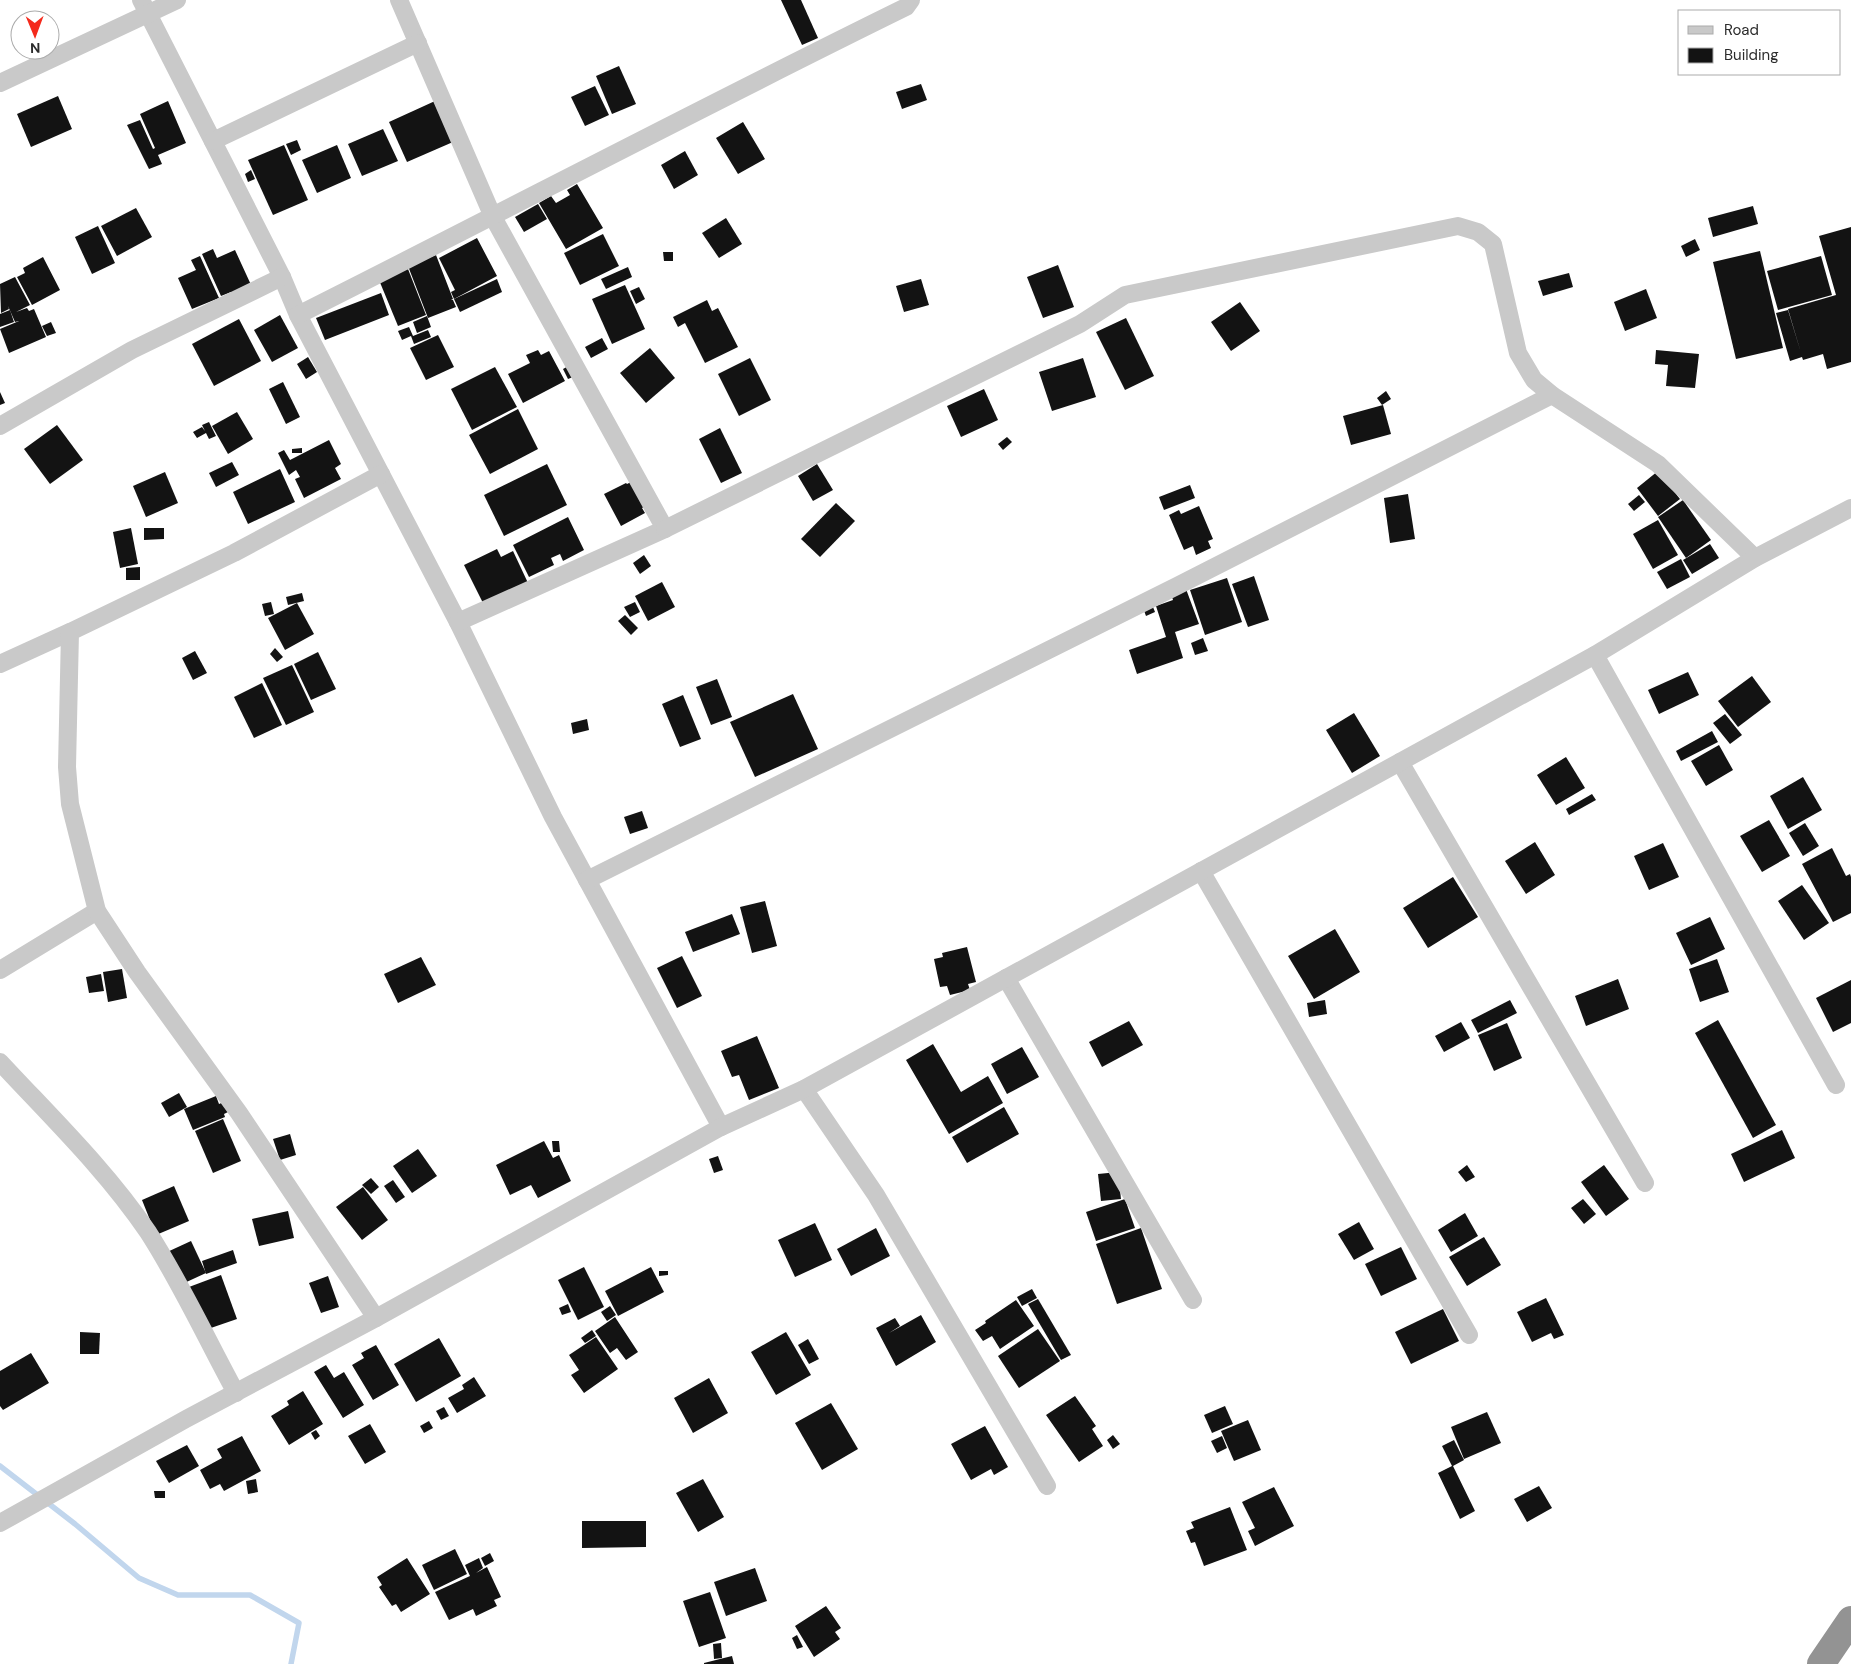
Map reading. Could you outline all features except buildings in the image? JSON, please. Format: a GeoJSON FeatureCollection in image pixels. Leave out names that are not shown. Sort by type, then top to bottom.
{"type":"FeatureCollection","features":[{"type":"Feature","properties":{"kind":"highway"},"geometry":{"type":"LineString","coordinates":[[1821,1664],[1851,1620]]}},
{"type":"Feature","properties":{"kind":"street"},"geometry":{"type":"LineString","coordinates":[[0,83],[144,6],[177,0]]}},
{"type":"Feature","properties":{"kind":"street"},"geometry":{"type":"LineString","coordinates":[[398,0],[492,217],[665,529]]}},
{"type":"Feature","properties":{"kind":"street"},"geometry":{"type":"LineString","coordinates":[[298,315],[760,79],[906,7],[911,0]]}},
{"type":"Feature","properties":{"kind":"street"},"geometry":{"type":"LineString","coordinates":[[144,6],[282,277],[298,315],[458,622],[553,817],[720,1127]]}},
{"type":"Feature","properties":{"kind":"street"},"geometry":{"type":"LineString","coordinates":[[213,141],[418,43]]}},
{"type":"Feature","properties":{"kind":"street"},"geometry":{"type":"LineString","coordinates":[[458,622],[665,529],[1080,324],[1125,295],[1458,226],[1478,232],[1493,244],[1518,353],[1534,380],[1552,395],[1658,464],[1755,558]]}},
{"type":"Feature","properties":{"kind":"street"},"geometry":{"type":"LineString","coordinates":[[0,426],[132,350],[282,277]]}},
{"type":"Feature","properties":{"kind":"street"},"geometry":{"type":"LineString","coordinates":[[587,880],[1177,586],[1552,395]]}},
{"type":"Feature","properties":{"kind":"street"},"geometry":{"type":"LineString","coordinates":[[0,664],[234,553],[382,474]]}},
{"type":"Feature","properties":{"kind":"street"},"geometry":{"type":"LineString","coordinates":[[0,1523],[376,1318],[720,1127],[804,1089],[1202,871],[1595,655],[1755,558],[1851,508]]}},
{"type":"Feature","properties":{"kind":"street"},"geometry":{"type":"LineString","coordinates":[[70,632],[67,768],[70,804],[97,911],[137,972],[239,1113],[376,1318]]}},
{"type":"Feature","properties":{"kind":"street"},"geometry":{"type":"LineString","coordinates":[[1595,655],[1836,1085]]}},
{"type":"Feature","properties":{"kind":"street"},"geometry":{"type":"LineString","coordinates":[[1400,762],[1645,1183]]}},
{"type":"Feature","properties":{"kind":"street"},"geometry":{"type":"LineString","coordinates":[[1202,871],[1469,1335]]}},
{"type":"Feature","properties":{"kind":"street"},"geometry":{"type":"LineString","coordinates":[[0,970],[97,911]]}},
{"type":"Feature","properties":{"kind":"street"},"geometry":{"type":"LineString","coordinates":[[1006,978],[1193,1300]]}},
{"type":"Feature","properties":{"kind":"street"},"geometry":{"type":"LineString","coordinates":[[0,1062],[102,1173],[148,1232],[236,1393]]}},
{"type":"Feature","properties":{"kind":"street"},"geometry":{"type":"LineString","coordinates":[[804,1089],[876,1195],[1047,1486]]}},
{"type":"Feature","properties":{"kind":"waterway"},"geometry":{"type":"LineString","coordinates":[[0,1466],[75,1524],[139,1578],[178,1595],[250,1595],[299,1623],[291,1664]]}}]}
